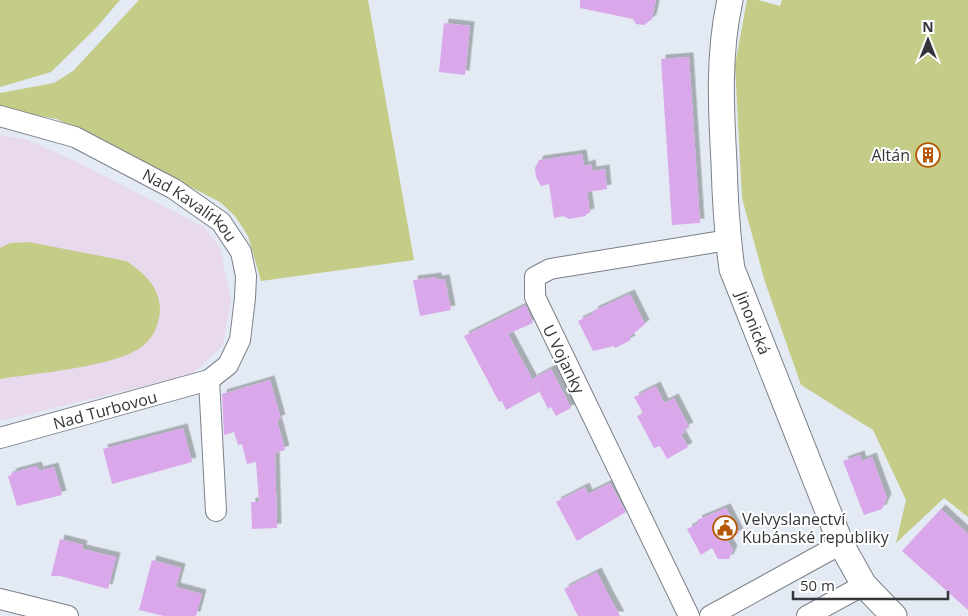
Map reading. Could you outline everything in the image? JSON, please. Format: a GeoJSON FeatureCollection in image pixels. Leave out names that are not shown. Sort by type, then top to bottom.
{"type":"FeatureCollection","features":[{"type":"Feature","properties":{"kind":"street","name":"Jinonická"},"geometry":{"type":"LineString","coordinates":[[730,0],[724,28],[721,62],[728,240],[732,269],[841,544],[864,585],[894,616]]}},
{"type":"Feature","properties":{"kind":"street","name":"Nad Kavalírkou"},"geometry":{"type":"LineString","coordinates":[[0,116],[74,138],[174,189],[221,222],[240,252],[246,276],[245,298],[240,340],[228,364],[209,380]]}},
{"type":"Feature","properties":{"kind":"street","name":"U Vojanky"},"geometry":{"type":"LineString","coordinates":[[689,616],[535,297],[535,277],[550,269],[728,240]]}},
{"type":"Feature","properties":{"kind":"street","name":"Nad Turbovou"},"geometry":{"type":"LineString","coordinates":[[0,438],[209,380]]}},
{"type":"Feature","properties":{"kind":"street"},"geometry":{"type":"LineString","coordinates":[[209,380],[216,511]]}},
{"type":"Feature","properties":{"kind":"street"},"geometry":{"type":"LineString","coordinates":[[710,616],[841,544]]}},
{"type":"Feature","properties":{"kind":"street"},"geometry":{"type":"LineString","coordinates":[[807,616],[864,585]]}},
{"type":"Feature","properties":{"kind":"street"},"geometry":{"type":"LineString","coordinates":[[0,599],[68,616]]}},
{"type":"Feature","properties":{"kind":"shaded area"},"geometry":{"type":"Polygon","coordinates":[[[0,135],[25,139],[77,162],[204,227],[220,248],[231,300],[223,345],[193,374],[0,421],[0,135]]]}},
{"type":"Feature","properties":{"kind":"green space"},"geometry":{"type":"Polygon","coordinates":[[[0,0],[120,0],[97,27],[51,72],[0,87],[0,0]]]}},
{"type":"Feature","properties":{"kind":"green space"},"geometry":{"type":"Polygon","coordinates":[[[139,0],[368,0],[414,260],[261,281],[248,236],[235,216],[220,202],[57,119],[0,109],[0,93],[54,83],[73,71],[139,0]]]}},
{"type":"Feature","properties":{"kind":"green space"},"geometry":{"type":"Polygon","coordinates":[[[747,0],[758,0],[780,6],[782,0],[968,0],[968,517],[944,498],[896,543],[906,500],[873,430],[801,385],[765,282],[742,198],[735,65],[747,0]]]}},
{"type":"Feature","properties":{"kind":"green space"},"geometry":{"type":"Polygon","coordinates":[[[29,242],[126,261],[138,270],[149,280],[159,300],[159,318],[156,328],[148,341],[132,353],[97,364],[0,379],[0,248],[10,243],[29,242]]]}},
{"type":"Feature","properties":{"kind":"building"},"geometry":{"type":"Polygon","coordinates":[[[580,0],[656,0],[652,19],[644,25],[636,24],[633,19],[580,8],[580,0]]]}},
{"type":"Feature","properties":{"kind":"building"},"geometry":{"type":"Polygon","coordinates":[[[444,23],[470,26],[465,75],[439,72],[444,23]]]}},
{"type":"Feature","properties":{"kind":"building"},"geometry":{"type":"Polygon","coordinates":[[[689,57],[700,223],[672,225],[661,59],[689,57]]]}},
{"type":"Feature","properties":{"kind":"building"},"geometry":{"type":"Polygon","coordinates":[[[582,154],[584,166],[591,164],[592,171],[605,169],[607,189],[587,192],[590,213],[586,214],[586,216],[569,219],[563,216],[554,218],[549,184],[541,186],[536,177],[535,168],[539,160],[582,154]]]}},
{"type":"Feature","properties":{"kind":"building"},"geometry":{"type":"Polygon","coordinates":[[[437,277],[437,280],[445,279],[451,310],[420,316],[413,280],[437,277]]]}},
{"type":"Feature","properties":{"kind":"building"},"geometry":{"type":"Polygon","coordinates":[[[630,294],[645,324],[629,337],[631,340],[615,348],[614,346],[593,351],[578,321],[594,313],[593,311],[630,294]]]}},
{"type":"Feature","properties":{"kind":"building"},"geometry":{"type":"Polygon","coordinates":[[[526,305],[533,323],[508,334],[539,392],[506,410],[502,401],[499,402],[464,336],[526,305]]]}},
{"type":"Feature","properties":{"kind":"building"},"geometry":{"type":"Polygon","coordinates":[[[551,369],[571,408],[556,416],[551,407],[548,409],[533,379],[551,369]]]}},
{"type":"Feature","properties":{"kind":"building"},"geometry":{"type":"Polygon","coordinates":[[[270,380],[281,419],[277,420],[285,450],[275,453],[277,528],[252,529],[251,502],[259,502],[256,462],[247,464],[242,444],[238,445],[234,432],[224,435],[222,394],[270,380]]]}},
{"type":"Feature","properties":{"kind":"building"},"geometry":{"type":"Polygon","coordinates":[[[656,386],[664,403],[674,398],[689,427],[684,429],[685,432],[681,434],[688,447],[667,459],[660,446],[654,448],[637,416],[643,413],[634,397],[656,386]]]}},
{"type":"Feature","properties":{"kind":"building"},"geometry":{"type":"Polygon","coordinates":[[[183,428],[192,462],[112,484],[103,449],[183,428]]]}},
{"type":"Feature","properties":{"kind":"building"},"geometry":{"type":"Polygon","coordinates":[[[860,455],[862,461],[872,457],[887,498],[882,509],[864,515],[843,461],[860,455]]]}},
{"type":"Feature","properties":{"kind":"building"},"geometry":{"type":"Polygon","coordinates":[[[37,466],[39,471],[54,467],[62,495],[17,506],[8,476],[12,475],[11,473],[37,466]]]}},
{"type":"Feature","properties":{"kind":"building"},"geometry":{"type":"Polygon","coordinates":[[[610,483],[626,512],[577,541],[556,502],[585,487],[588,494],[610,483]]]}},
{"type":"Feature","properties":{"kind":"building"},"geometry":{"type":"Polygon","coordinates":[[[726,508],[739,533],[727,540],[733,550],[729,559],[718,559],[712,548],[701,555],[687,529],[699,523],[697,520],[726,508]]]}},
{"type":"Feature","properties":{"kind":"building"},"geometry":{"type":"Polygon","coordinates":[[[941,509],[968,534],[968,610],[902,551],[941,509]]]}},
{"type":"Feature","properties":{"kind":"building"},"geometry":{"type":"Polygon","coordinates":[[[60,539],[83,545],[82,549],[116,557],[108,589],[60,576],[51,576],[60,539]]]}},
{"type":"Feature","properties":{"kind":"building"},"geometry":{"type":"Polygon","coordinates":[[[152,560],[181,568],[176,587],[202,594],[196,616],[164,616],[139,610],[152,560]]]}},
{"type":"Feature","properties":{"kind":"building"},"geometry":{"type":"Polygon","coordinates":[[[597,572],[620,616],[578,616],[564,589],[597,572]]]}},
{"type":"Feature","properties":{"kind":"place","name":"Altán"},"geometry":{"type":"Point","coordinates":[928,155]}},
{"type":"Feature","properties":{"kind":"place","name":"Velvyslanectví Kubánské republiky"},"geometry":{"type":"Point","coordinates":[725,528]}}]}
